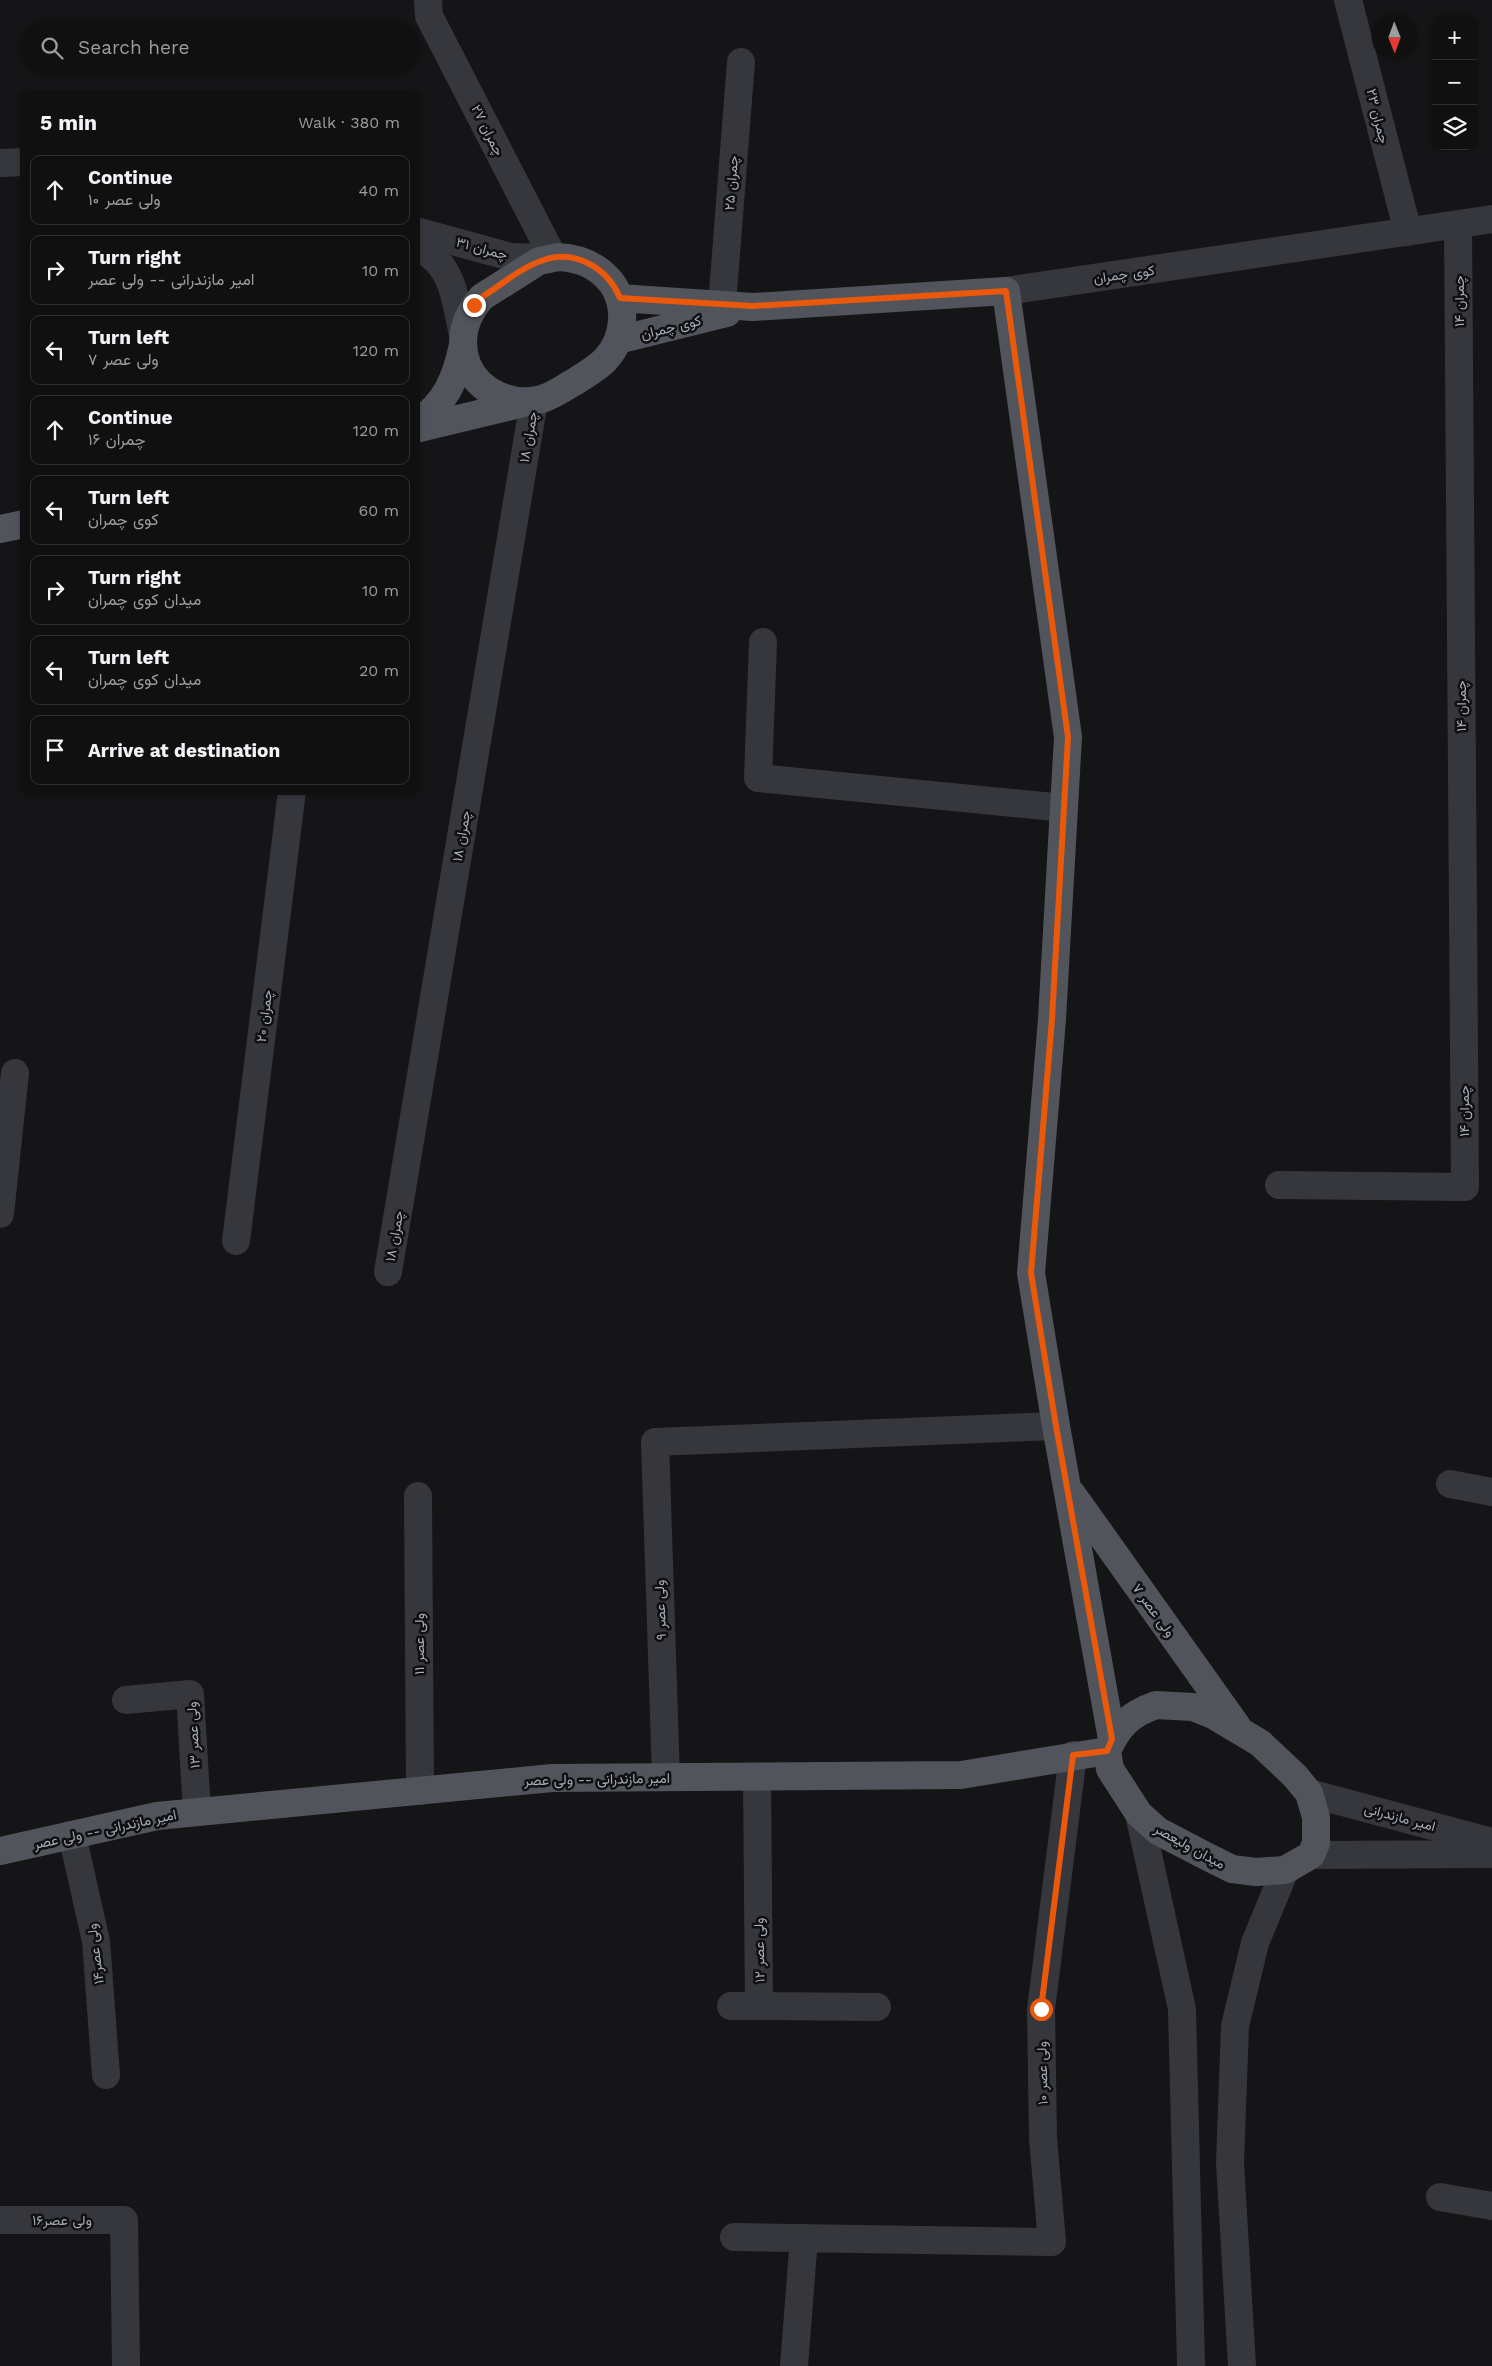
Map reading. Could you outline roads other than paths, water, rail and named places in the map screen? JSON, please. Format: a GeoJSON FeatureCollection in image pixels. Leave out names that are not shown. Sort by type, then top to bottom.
{"type":"FeatureCollection","features":[{"type":"Feature","properties":{"kind":"main road"},"geometry":{"type":"LineString","coordinates":[[420,419],[437,407],[450,388],[469,314],[482,297],[539,261],[551,258],[578,259],[596,267],[610,280],[620,298],[623,316],[618,340],[612,352],[599,366],[553,395],[420,428]]}},
{"type":"Feature","properties":{"kind":"main road","name":"کوی چمران"},"geometry":{"type":"LineString","coordinates":[[620,298],[753,306],[1006,291]]}},
{"type":"Feature","properties":{"kind":"main road","name":"ولی عصر ۷"},"geometry":{"type":"LineString","coordinates":[[1006,291],[1068,737],[1052,1019],[1031,1273],[1110,1745]]}},
{"type":"Feature","properties":{"kind":"main road","name":"کوی چمران"},"geometry":{"type":"LineString","coordinates":[[618,340],[753,306]]}},
{"type":"Feature","properties":{"kind":"main road"},"geometry":{"type":"LineString","coordinates":[[463,339],[468,365],[487,389],[515,401],[534,401]]}},
{"type":"Feature","properties":{"kind":"main road"},"geometry":{"type":"LineString","coordinates":[[0,529],[20,525]]}},
{"type":"Feature","properties":{"kind":"main road","name":"ولی عصر ۷"},"geometry":{"type":"LineString","coordinates":[[1068,1489],[1241,1732]]}},
{"type":"Feature","properties":{"kind":"main road"},"geometry":{"type":"LineString","coordinates":[[1110,1745],[1123,1724],[1138,1711],[1156,1705],[1193,1707],[1213,1715],[1260,1743],[1295,1776],[1308,1793],[1316,1817],[1316,1842],[1311,1854]]}},
{"type":"Feature","properties":{"kind":"main road","name":"امیر مازندرانی -- ولی عصر"},"geometry":{"type":"LineString","coordinates":[[0,1851],[157,1816],[552,1778],[961,1775],[1073,1755],[1110,1745]]}},
{"type":"Feature","properties":{"kind":"main road","name":"میدان ولیعصر"},"geometry":{"type":"LineString","coordinates":[[1110,1745],[1110,1769],[1140,1814],[1158,1831],[1232,1869],[1256,1872],[1285,1870],[1311,1854]]}},
{"type":"Feature","properties":{"kind":"street","name":"چمران ۲۷"},"geometry":{"type":"LineString","coordinates":[[428,0],[429,16],[551,258]]}},
{"type":"Feature","properties":{"kind":"street","name":"چمران ۲۳"},"geometry":{"type":"LineString","coordinates":[[1348,0],[1408,232]]}},
{"type":"Feature","properties":{"kind":"street","name":"چمران ۲۵"},"geometry":{"type":"LineString","coordinates":[[722,305],[741,62]]}},
{"type":"Feature","properties":{"kind":"street"},"geometry":{"type":"LineString","coordinates":[[0,163],[20,162]]}},
{"type":"Feature","properties":{"kind":"street","name":"کوی چمران"},"geometry":{"type":"LineString","coordinates":[[1006,291],[1492,219]]}},
{"type":"Feature","properties":{"kind":"street","name":"چمران ۱۴"},"geometry":{"type":"LineString","coordinates":[[1279,1185],[1465,1187],[1458,224]]}},
{"type":"Feature","properties":{"kind":"street","name":"چمران ۳۱"},"geometry":{"type":"LineString","coordinates":[[420,232],[511,257],[551,258]]}},
{"type":"Feature","properties":{"kind":"street"},"geometry":{"type":"LineString","coordinates":[[420,247],[438,262],[444,271],[453,294],[463,339]]}},
{"type":"Feature","properties":{"kind":"street","name":"چمران ۱۸"},"geometry":{"type":"LineString","coordinates":[[388,1272],[534,401]]}},
{"type":"Feature","properties":{"kind":"street"},"geometry":{"type":"LineString","coordinates":[[763,642],[758,778],[1064,808]]}},
{"type":"Feature","properties":{"kind":"street","name":"چمران ۲۰"},"geometry":{"type":"LineString","coordinates":[[236,1241],[292,795]]}},
{"type":"Feature","properties":{"kind":"street"},"geometry":{"type":"LineString","coordinates":[[0,1214],[15,1073]]}},
{"type":"Feature","properties":{"kind":"street","name":"ولی عصر ۹"},"geometry":{"type":"LineString","coordinates":[[666,1778],[655,1442],[1056,1426]]}},
{"type":"Feature","properties":{"kind":"street"},"geometry":{"type":"LineString","coordinates":[[1450,1484],[1492,1492]]}},
{"type":"Feature","properties":{"kind":"street","name":"ولی عصر ۱۱"},"geometry":{"type":"LineString","coordinates":[[418,1496],[420,1791]]}},
{"type":"Feature","properties":{"kind":"street","name":"ولی عصر ۱۳"},"geometry":{"type":"LineString","coordinates":[[126,1700],[190,1694],[197,1812]]}},
{"type":"Feature","properties":{"kind":"street","name":"ولی عصر ۱۰"},"geometry":{"type":"LineString","coordinates":[[804,2238],[1052,2242],[1044,2138],[1041,2009],[1073,1755]]}},
{"type":"Feature","properties":{"kind":"street","name":"ولی عصر ۱۲"},"geometry":{"type":"LineString","coordinates":[[756,1777],[759,2006]]}},
{"type":"Feature","properties":{"kind":"street","name":"امیر مازندرانی"},"geometry":{"type":"LineString","coordinates":[[1308,1793],[1492,1842]]}},
{"type":"Feature","properties":{"kind":"street"},"geometry":{"type":"LineString","coordinates":[[1140,1814],[1182,2009],[1191,2366]]}},
{"type":"Feature","properties":{"kind":"street","name":"ولی عصر۱۴"},"geometry":{"type":"LineString","coordinates":[[72,1835],[96,1941],[106,2076]]}},
{"type":"Feature","properties":{"kind":"street","name":"امیر مازندرانی"},"geometry":{"type":"LineString","coordinates":[[1311,1854],[1492,1854]]}},
{"type":"Feature","properties":{"kind":"street"},"geometry":{"type":"LineString","coordinates":[[1242,2366],[1230,2163],[1235,2026],[1255,1943],[1285,1870]]}},
{"type":"Feature","properties":{"kind":"street"},"geometry":{"type":"LineString","coordinates":[[731,2006],[877,2007]]}},
{"type":"Feature","properties":{"kind":"street"},"geometry":{"type":"LineString","coordinates":[[1440,2197],[1492,2206]]}},
{"type":"Feature","properties":{"kind":"street","name":"ولی عصر۱۶"},"geometry":{"type":"LineString","coordinates":[[0,2220],[124,2220],[126,2366]]}},
{"type":"Feature","properties":{"kind":"street"},"geometry":{"type":"LineString","coordinates":[[734,2237],[804,2238],[794,2366]]}}]}
